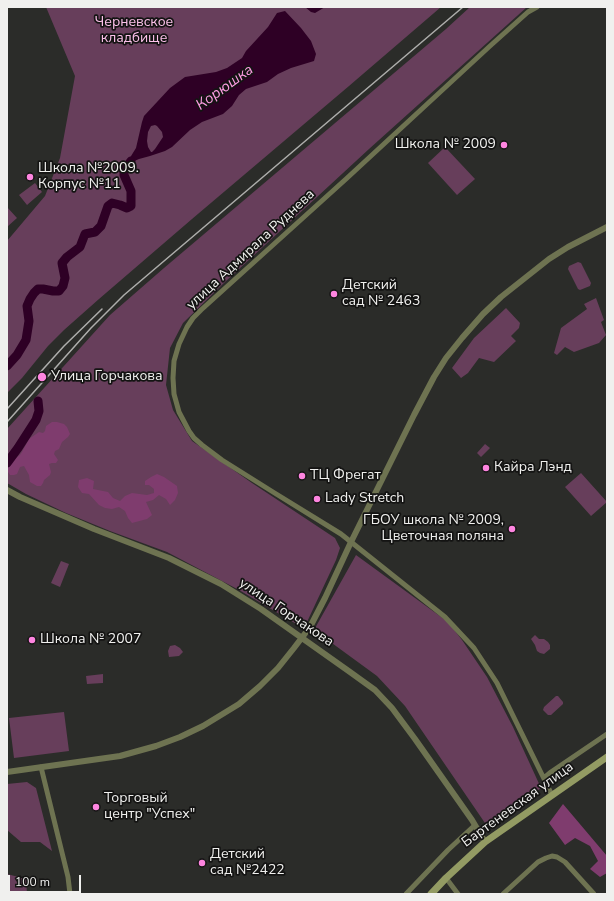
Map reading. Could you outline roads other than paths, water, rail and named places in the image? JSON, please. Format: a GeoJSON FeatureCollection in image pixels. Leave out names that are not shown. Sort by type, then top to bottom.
{"type":"FeatureCollection","features":[{"type":"Feature","properties":{"kind":"main road","name":"Бартеневская улица"},"geometry":{"type":"LineString","coordinates":[[431,894],[485,842],[607,757]]}},
{"type":"Feature","properties":{"kind":"street","name":"улица Адмирала Руднева"},"geometry":{"type":"LineString","coordinates":[[537,7],[528,12],[484,51],[193,318],[179,344],[174,361],[173,378],[174,394],[179,412],[194,438],[222,460],[341,534],[446,617],[474,648],[497,683],[552,795]]}},
{"type":"Feature","properties":{"kind":"street"},"geometry":{"type":"LineString","coordinates":[[7,772],[120,756],[174,740],[203,726],[239,704],[260,686],[278,668],[310,627],[414,415],[446,358],[483,314],[501,297],[549,259],[568,247],[607,227]]}},
{"type":"Feature","properties":{"kind":"street","name":"улица Горчакова"},"geometry":{"type":"LineString","coordinates":[[7,490],[94,529],[169,558],[200,573],[243,596],[303,637],[350,672],[392,708],[475,825],[485,842]]}},
{"type":"Feature","properties":{"kind":"street"},"geometry":{"type":"LineString","coordinates":[[544,778],[607,734]]}},
{"type":"Feature","properties":{"kind":"street"},"geometry":{"type":"LineString","coordinates":[[41,767],[68,876],[70,894]]}},
{"type":"Feature","properties":{"kind":"street"},"geometry":{"type":"LineString","coordinates":[[406,894],[448,850],[475,825]]}},
{"type":"Feature","properties":{"kind":"street"},"geometry":{"type":"LineString","coordinates":[[503,894],[538,862],[552,856],[565,862],[594,894]]}},
{"type":"Feature","properties":{"kind":"street"},"geometry":{"type":"LineString","coordinates":[[446,878],[458,894]]}},
{"type":"Feature","properties":{"kind":"water"},"geometry":{"type":"Polygon","coordinates":[[[305,7],[325,7],[315,13],[311,12],[305,7]]]}},
{"type":"Feature","properties":{"kind":"water"},"geometry":{"type":"Polygon","coordinates":[[[285,11],[301,28],[311,41],[316,54],[314,61],[291,68],[278,74],[267,82],[246,89],[239,95],[232,106],[223,114],[202,122],[165,151],[132,162],[124,170],[123,169],[136,148],[144,116],[170,88],[185,77],[216,72],[227,68],[242,58],[246,51],[268,27],[277,13],[285,11]],[[151,126],[148,132],[147,141],[151,152],[155,149],[163,137],[162,132],[157,126],[151,126]]]}},
{"type":"Feature","properties":{"kind":"waterway","name":"Корюшка"},"geometry":{"type":"LineString","coordinates":[[7,366],[17,355],[26,340],[29,321],[27,306],[34,293],[38,289],[59,291],[63,286],[65,278],[62,263],[80,247],[85,234],[95,232],[101,226],[108,206],[112,203],[127,208],[131,206],[131,191],[124,175],[124,170],[131,161]]}},
{"type":"Feature","properties":{"kind":"waterway","name":"Корюшка"},"geometry":{"type":"LineString","coordinates":[[7,463],[36,420],[39,411],[38,401]]}},
{"type":"Feature","properties":{"kind":"railway"},"geometry":{"type":"LineString","coordinates":[[7,422],[91,328],[124,295],[463,7]]}},
{"type":"Feature","properties":{"kind":"railway"},"geometry":{"type":"LineString","coordinates":[[7,409],[64,346],[102,309]]}},
{"type":"Feature","properties":{"kind":"place","name":"Школа № 2009"},"geometry":{"type":"Point","coordinates":[504,145]}},
{"type":"Feature","properties":{"kind":"place","name":"Школа №2009. Корпус №11"},"geometry":{"type":"Point","coordinates":[30,177]}},
{"type":"Feature","properties":{"kind":"place","name":"Детский сад № 2463"},"geometry":{"type":"Point","coordinates":[334,294]}},
{"type":"Feature","properties":{"kind":"place","name":"Улица Горчакова"},"geometry":{"type":"Point","coordinates":[42,377]}},
{"type":"Feature","properties":{"kind":"place","name":"Кайра Лэнд"},"geometry":{"type":"Point","coordinates":[486,468]}},
{"type":"Feature","properties":{"kind":"place","name":"ТЦ Фрегат"},"geometry":{"type":"Point","coordinates":[302,476]}},
{"type":"Feature","properties":{"kind":"place","name":"Lady Stretch"},"geometry":{"type":"Point","coordinates":[317,499]}},
{"type":"Feature","properties":{"kind":"place","name":"ГБОУ школа № 2009, Цветочная поляна"},"geometry":{"type":"Point","coordinates":[512,529]}},
{"type":"Feature","properties":{"kind":"place","name":"Школа № 2007"},"geometry":{"type":"Point","coordinates":[32,640]}},
{"type":"Feature","properties":{"kind":"place","name":"Торговый центр \"Успех\""},"geometry":{"type":"Point","coordinates":[96,807]}},
{"type":"Feature","properties":{"kind":"place","name":"Детский сад №2422"},"geometry":{"type":"Point","coordinates":[202,863]}},
{"type":"Feature","properties":{"kind":"park label","name":"Черневское кладбище"},"geometry":{"type":"Point","coordinates":[134,32]}}]}
